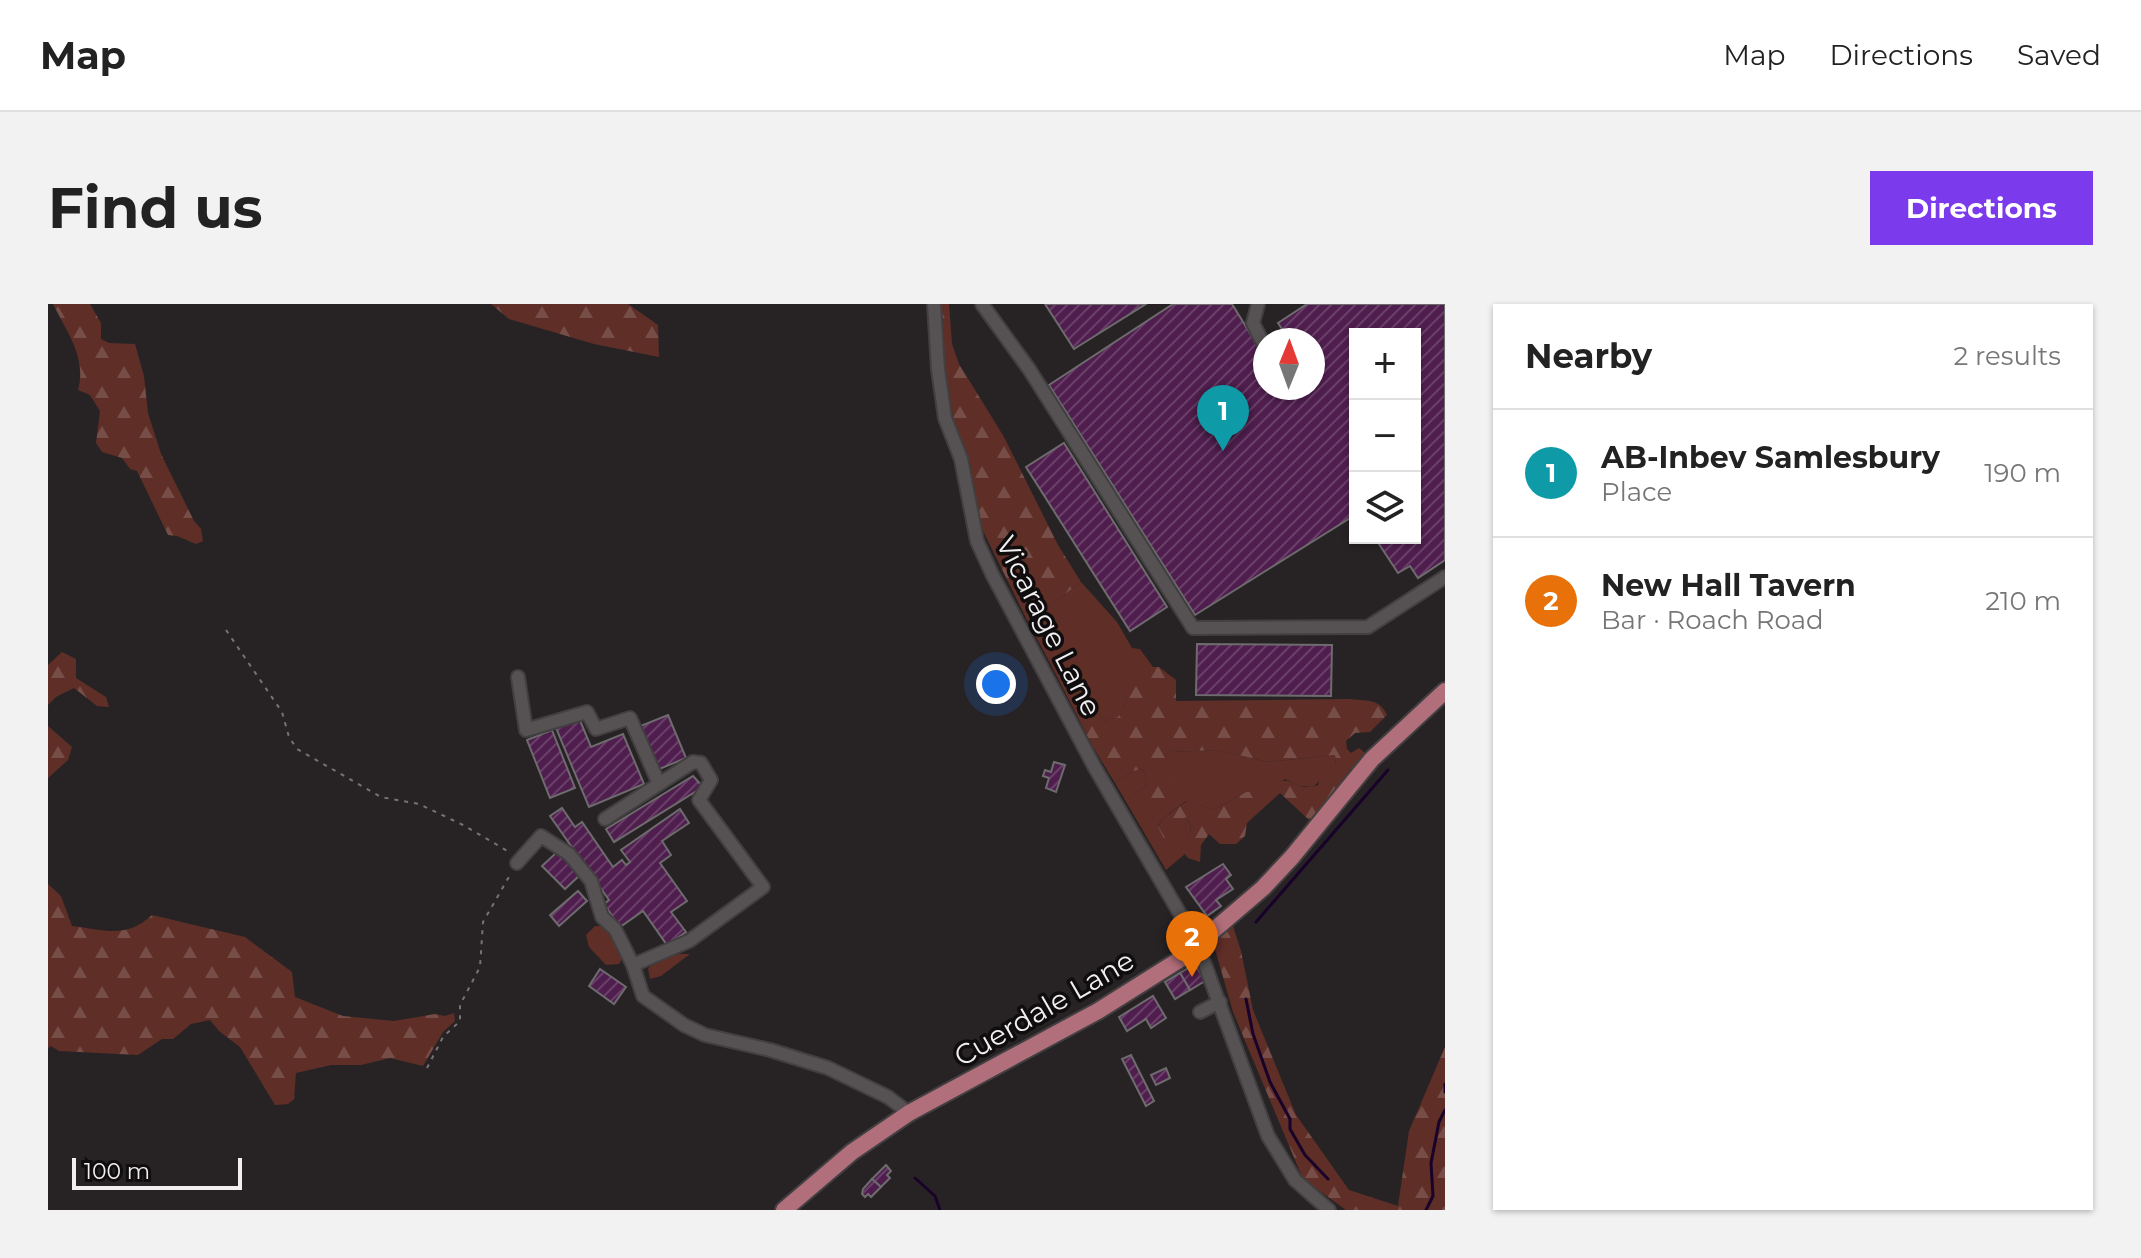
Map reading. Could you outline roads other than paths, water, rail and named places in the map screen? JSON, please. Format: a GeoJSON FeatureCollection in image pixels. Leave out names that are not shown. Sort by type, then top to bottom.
{"type":"FeatureCollection","features":[{"type":"Feature","properties":{"kind":"main road","name":"Cuerdale Lane"},"geometry":{"type":"LineString","coordinates":[[784,1210],[852,1152],[909,1113],[1098,1011],[1179,960],[1263,888],[1372,759],[1445,691]]}},
{"type":"Feature","properties":{"kind":"street","name":"Vicarage Lane"},"geometry":{"type":"LineString","coordinates":[[934,304],[945,418],[961,459],[977,541],[1088,754],[1197,943],[1268,1136],[1295,1180],[1329,1210]]}},
{"type":"Feature","properties":{"kind":"street"},"geometry":{"type":"LineString","coordinates":[[982,304],[1029,369],[1193,628],[1368,627],[1445,577]]}},
{"type":"Feature","properties":{"kind":"street"},"geometry":{"type":"LineString","coordinates":[[1256,328],[1253,323],[1258,304]]}},
{"type":"Feature","properties":{"kind":"street"},"geometry":{"type":"LineString","coordinates":[[518,677],[526,730],[587,712],[596,729],[630,718],[659,784]]}},
{"type":"Feature","properties":{"kind":"street"},"geometry":{"type":"LineString","coordinates":[[605,819],[693,762],[701,763],[711,780],[699,800],[763,887],[689,941],[633,965]]}},
{"type":"Feature","properties":{"kind":"street"},"geometry":{"type":"LineString","coordinates":[[517,858],[541,836],[569,854],[591,881],[602,917],[615,929],[633,965],[643,996],[684,1025],[705,1035],[828,1068],[888,1097],[909,1113]]}},
{"type":"Feature","properties":{"kind":"street"},"geometry":{"type":"LineString","coordinates":[[1200,1012],[1220,1002]]}},
{"type":"Feature","properties":{"kind":"waterway"},"geometry":{"type":"LineString","coordinates":[[1256,922],[1388,770]]}},
{"type":"Feature","properties":{"kind":"waterway"},"geometry":{"type":"LineString","coordinates":[[1246,999],[1253,1034],[1270,1082],[1290,1119],[1290,1129],[1305,1155],[1328,1179]]}},
{"type":"Feature","properties":{"kind":"waterway"},"geometry":{"type":"LineString","coordinates":[[1445,1084],[1445,1092]]}},
{"type":"Feature","properties":{"kind":"waterway"},"geometry":{"type":"LineString","coordinates":[[1426,1210],[1433,1196],[1431,1163],[1439,1122],[1445,1110]]}},
{"type":"Feature","properties":{"kind":"waterway"},"geometry":{"type":"LineString","coordinates":[[915,1178],[935,1196],[940,1210]]}},
{"type":"Feature","properties":{"kind":"place","name":"AB-Inbev Samlesbury"},"geometry":{"type":"Point","coordinates":[1223,451]}},
{"type":"Feature","properties":{"kind":"place","name":"New Hall Tavern"},"geometry":{"type":"Point","coordinates":[1192,977]}}]}
